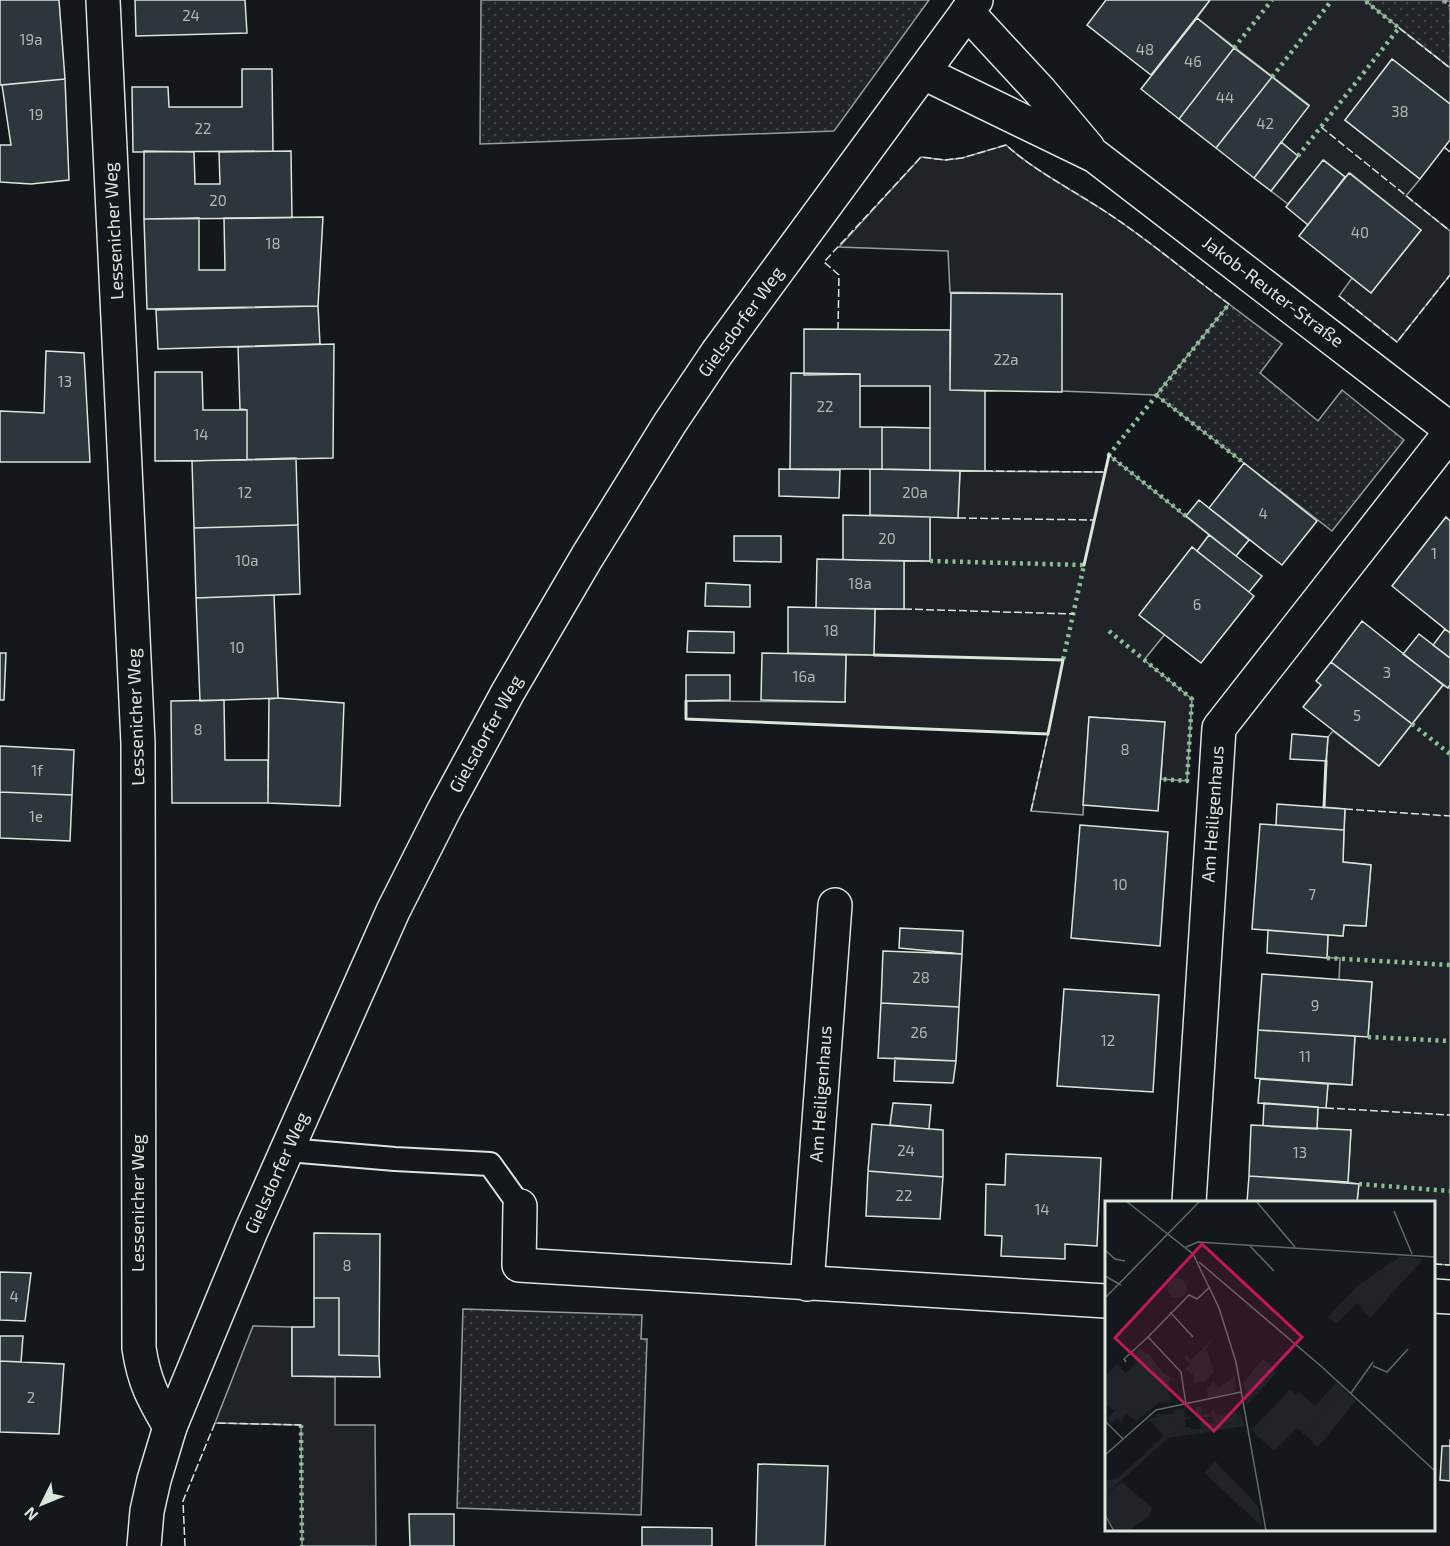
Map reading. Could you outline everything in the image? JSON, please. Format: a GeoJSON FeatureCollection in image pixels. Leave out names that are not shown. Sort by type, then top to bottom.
{"type":"FeatureCollection","features":[{"type":"Feature","properties":{"kind":"street","name":"Lessenicher Weg"},"geometry":{"type":"LineString","coordinates":[[103,0],[138,743],[139,1348],[143,1373],[151,1395],[171,1427]]}},
{"type":"Feature","properties":{"kind":"street","name":"Gielsdorfer Weg"},"geometry":{"type":"LineString","coordinates":[[144,1546],[147,1511],[154,1480],[171,1427],[251,1231],[403,891],[508,692],[587,557],[670,423],[717,353],[971,6]]}},
{"type":"Feature","properties":{"kind":"street","name":"Jakob-Reuter-Straße"},"geometry":{"type":"LineString","coordinates":[[971,6],[1095,156]]}},
{"type":"Feature","properties":{"kind":"street","name":"Jakob-Reuter-Straße"},"geometry":{"type":"LineString","coordinates":[[924,72],[1095,156],[1450,431]]}},
{"type":"Feature","properties":{"kind":"street","name":"Am Heiligenhaus"},"geometry":{"type":"LineString","coordinates":[[1189,1201],[1219,728],[1450,431]]}},
{"type":"Feature","properties":{"kind":"street","name":"Am Heiligenhaus"},"geometry":{"type":"LineString","coordinates":[[807,1284],[835,905]]}},
{"type":"Feature","properties":{"kind":"street"},"geometry":{"type":"LineString","coordinates":[[520,1206],[519,1264],[807,1284],[1105,1301]]}},
{"type":"Feature","properties":{"kind":"street"},"geometry":{"type":"LineString","coordinates":[[1435,1296],[1450,1297]]}},
{"type":"Feature","properties":{"kind":"lane"},"geometry":{"type":"LineString","coordinates":[[288,1150],[490,1164],[520,1206]]}},
{"type":"Feature","properties":{"kind":"path"},"geometry":{"type":"LineString","coordinates":[[1443,0],[1450,5]]}},
{"type":"Feature","properties":{"kind":"shaded area"},"geometry":{"type":"Polygon","coordinates":[[[481,0],[929,0],[834,131],[480,144],[481,0]]]}},
{"type":"Feature","properties":{"kind":"shaded area"},"geometry":{"type":"Polygon","coordinates":[[[1210,0],[1364,0],[1450,68],[1450,104],[1392,59],[1345,120],[1420,179],[1406,196],[1450,231],[1450,275],[1397,342],[1339,296],[1352,278],[1371,293],[1421,230],[1350,173],[1345,177],[1324,160],[1288,204],[1271,191],[1298,156],[1281,142],[1309,105],[1197,18],[1210,0]]]}},
{"type":"Feature","properties":{"kind":"shaded area"},"geometry":{"type":"Polygon","coordinates":[[[1364,0],[1447,0],[1450,2],[1450,68],[1364,0]]]}},
{"type":"Feature","properties":{"kind":"shaded area"},"geometry":{"type":"Polygon","coordinates":[[[1006,145],[1042,172],[1122,223],[1229,304],[1156,395],[1061,391],[1062,294],[950,292],[948,251],[839,247],[921,157],[945,160],[962,158],[1006,145]]]}},
{"type":"Feature","properties":{"kind":"shaded area"},"geometry":{"type":"Polygon","coordinates":[[[1229,304],[1282,344],[1260,373],[1318,421],[1342,390],[1404,440],[1332,531],[1156,395],[1229,304]]]}},
{"type":"Feature","properties":{"kind":"shaded area"},"geometry":{"type":"Polygon","coordinates":[[[1109,455],[1209,535],[1197,551],[1192,547],[1140,614],[1165,634],[1144,660],[1192,699],[1187,781],[1161,779],[1164,722],[1089,717],[1083,815],[1031,811],[1048,734],[686,719],[686,701],[845,702],[846,655],[874,655],[875,609],[904,609],[904,561],[930,561],[930,517],[958,518],[960,471],[1105,472],[1109,455]]]}},
{"type":"Feature","properties":{"kind":"shaded area"},"geometry":{"type":"Polygon","coordinates":[[[1443,685],[1448,688],[1450,685],[1450,1265],[1435,1264],[1435,1201],[1357,1201],[1359,1184],[1348,1182],[1351,1130],[1317,1129],[1318,1107],[1326,1107],[1328,1084],[1352,1085],[1355,1036],[1368,1036],[1372,982],[1339,980],[1340,958],[1327,958],[1328,935],[1343,936],[1344,925],[1366,926],[1371,865],[1343,862],[1345,809],[1324,807],[1328,737],[1333,731],[1379,766],[1443,685]]]}},
{"type":"Feature","properties":{"kind":"shaded area"},"geometry":{"type":"Polygon","coordinates":[[[463,1309],[642,1315],[641,1339],[647,1339],[641,1515],[457,1508],[463,1309]]]}},
{"type":"Feature","properties":{"kind":"shaded area"},"geometry":{"type":"Polygon","coordinates":[[[253,1326],[292,1327],[292,1376],[335,1377],[335,1425],[375,1425],[376,1546],[302,1546],[301,1425],[215,1423],[253,1326]]]}},
{"type":"Feature","properties":{"kind":"building"},"geometry":{"type":"Polygon","coordinates":[[[0,0],[59,0],[65,79],[0,85],[0,0]]]}},
{"type":"Feature","properties":{"kind":"building"},"geometry":{"type":"Polygon","coordinates":[[[135,0],[245,0],[247,33],[136,36],[135,0]]]}},
{"type":"Feature","properties":{"kind":"building"},"geometry":{"type":"Polygon","coordinates":[[[1106,0],[1210,0],[1151,75],[1087,25],[1106,0]]]}},
{"type":"Feature","properties":{"kind":"building"},"geometry":{"type":"Polygon","coordinates":[[[1197,18],[1234,48],[1179,119],[1141,89],[1197,18]]]}},
{"type":"Feature","properties":{"kind":"building"},"geometry":{"type":"Polygon","coordinates":[[[1234,48],[1272,77],[1216,148],[1179,119],[1234,48]]]}},
{"type":"Feature","properties":{"kind":"building"},"geometry":{"type":"Polygon","coordinates":[[[1392,59],[1450,104],[1450,140],[1420,179],[1345,120],[1392,59]]]}},
{"type":"Feature","properties":{"kind":"building"},"geometry":{"type":"Polygon","coordinates":[[[242,69],[272,69],[273,151],[133,152],[132,87],[168,87],[169,107],[242,107],[242,69]]]}},
{"type":"Feature","properties":{"kind":"building"},"geometry":{"type":"Polygon","coordinates":[[[1272,77],[1309,106],[1254,178],[1216,148],[1272,77]]]}},
{"type":"Feature","properties":{"kind":"building"},"geometry":{"type":"Polygon","coordinates":[[[65,79],[69,180],[31,184],[0,182],[0,145],[11,145],[2,85],[65,79]]]}},
{"type":"Feature","properties":{"kind":"building"},"geometry":{"type":"Polygon","coordinates":[[[1281,142],[1298,156],[1271,191],[1254,178],[1281,142]]]}},
{"type":"Feature","properties":{"kind":"building"},"geometry":{"type":"Polygon","coordinates":[[[144,151],[194,152],[195,184],[220,184],[219,152],[291,151],[292,218],[144,219],[144,151]]]}},
{"type":"Feature","properties":{"kind":"building"},"geometry":{"type":"Polygon","coordinates":[[[1323,160],[1345,177],[1308,225],[1286,207],[1323,160]]]}},
{"type":"Feature","properties":{"kind":"building"},"geometry":{"type":"Polygon","coordinates":[[[1349,173],[1421,230],[1371,293],[1299,236],[1349,173]]]}},
{"type":"Feature","properties":{"kind":"building"},"geometry":{"type":"Polygon","coordinates":[[[323,217],[318,306],[147,309],[144,219],[199,218],[199,270],[225,270],[224,218],[323,217]]]}},
{"type":"Feature","properties":{"kind":"building"},"geometry":{"type":"Polygon","coordinates":[[[951,293],[1062,294],[1062,392],[950,390],[951,293]]]}},
{"type":"Feature","properties":{"kind":"building"},"geometry":{"type":"Polygon","coordinates":[[[318,306],[320,344],[158,349],[156,310],[318,306]]]}},
{"type":"Feature","properties":{"kind":"building"},"geometry":{"type":"Polygon","coordinates":[[[804,329],[950,330],[950,390],[985,391],[985,471],[930,470],[930,386],[860,386],[860,374],[804,375],[804,329]]]}},
{"type":"Feature","properties":{"kind":"building"},"geometry":{"type":"Polygon","coordinates":[[[334,344],[333,458],[247,460],[247,410],[240,409],[238,347],[334,344]]]}},
{"type":"Feature","properties":{"kind":"building"},"geometry":{"type":"Polygon","coordinates":[[[46,351],[84,353],[90,462],[0,462],[0,411],[44,413],[46,351]]]}},
{"type":"Feature","properties":{"kind":"building"},"geometry":{"type":"Polygon","coordinates":[[[155,372],[202,372],[203,410],[247,410],[247,460],[155,461],[155,372]]]}},
{"type":"Feature","properties":{"kind":"building"},"geometry":{"type":"Polygon","coordinates":[[[791,373],[860,374],[860,427],[882,427],[882,469],[790,469],[791,373]]]}},
{"type":"Feature","properties":{"kind":"building"},"geometry":{"type":"Polygon","coordinates":[[[882,427],[930,428],[930,470],[882,469],[882,427]]]}},
{"type":"Feature","properties":{"kind":"building"},"geometry":{"type":"Polygon","coordinates":[[[296,458],[298,525],[194,528],[192,461],[296,458]]]}},
{"type":"Feature","properties":{"kind":"building"},"geometry":{"type":"Polygon","coordinates":[[[1244,463],[1317,521],[1282,565],[1209,508],[1244,463]]]}},
{"type":"Feature","properties":{"kind":"building"},"geometry":{"type":"Polygon","coordinates":[[[779,469],[840,470],[839,498],[779,496],[779,469]]]}},
{"type":"Feature","properties":{"kind":"building"},"geometry":{"type":"Polygon","coordinates":[[[870,469],[960,471],[958,518],[870,515],[870,469]]]}},
{"type":"Feature","properties":{"kind":"building"},"geometry":{"type":"Polygon","coordinates":[[[1199,500],[1249,540],[1236,556],[1186,516],[1199,500]]]}},
{"type":"Feature","properties":{"kind":"building"},"geometry":{"type":"Polygon","coordinates":[[[843,515],[930,517],[930,561],[843,560],[843,515]]]}},
{"type":"Feature","properties":{"kind":"building"},"geometry":{"type":"Polygon","coordinates":[[[1446,517],[1450,521],[1450,633],[1392,586],[1446,517]]]}},
{"type":"Feature","properties":{"kind":"building"},"geometry":{"type":"Polygon","coordinates":[[[298,525],[300,594],[196,598],[194,528],[298,525]]]}},
{"type":"Feature","properties":{"kind":"building"},"geometry":{"type":"Polygon","coordinates":[[[1209,535],[1262,576],[1249,592],[1197,551],[1209,535]]]}},
{"type":"Feature","properties":{"kind":"building"},"geometry":{"type":"Polygon","coordinates":[[[734,536],[781,536],[781,562],[734,561],[734,536]]]}},
{"type":"Feature","properties":{"kind":"building"},"geometry":{"type":"Polygon","coordinates":[[[1192,547],[1254,596],[1201,663],[1139,615],[1192,547]]]}},
{"type":"Feature","properties":{"kind":"building"},"geometry":{"type":"Polygon","coordinates":[[[817,559],[904,561],[904,609],[816,608],[817,559]]]}},
{"type":"Feature","properties":{"kind":"building"},"geometry":{"type":"Polygon","coordinates":[[[706,583],[750,585],[750,607],[705,606],[706,583]]]}},
{"type":"Feature","properties":{"kind":"building"},"geometry":{"type":"Polygon","coordinates":[[[274,595],[278,698],[200,701],[196,598],[274,595]]]}},
{"type":"Feature","properties":{"kind":"building"},"geometry":{"type":"Polygon","coordinates":[[[788,607],[875,609],[874,655],[788,653],[788,607]]]}},
{"type":"Feature","properties":{"kind":"building"},"geometry":{"type":"Polygon","coordinates":[[[1362,621],[1443,685],[1412,724],[1331,662],[1362,621]]]}},
{"type":"Feature","properties":{"kind":"building"},"geometry":{"type":"Polygon","coordinates":[[[1445,629],[1450,633],[1450,658],[1433,645],[1445,629]]]}},
{"type":"Feature","properties":{"kind":"building"},"geometry":{"type":"Polygon","coordinates":[[[688,631],[734,632],[734,653],[687,652],[688,631]]]}},
{"type":"Feature","properties":{"kind":"building"},"geometry":{"type":"Polygon","coordinates":[[[1419,634],[1450,658],[1448,688],[1403,654],[1419,634]]]}},
{"type":"Feature","properties":{"kind":"building"},"geometry":{"type":"Polygon","coordinates":[[[0,653],[6,653],[4,700],[0,700],[0,653]]]}},
{"type":"Feature","properties":{"kind":"building"},"geometry":{"type":"Polygon","coordinates":[[[762,653],[846,655],[845,702],[761,700],[762,653]]]}},
{"type":"Feature","properties":{"kind":"building"},"geometry":{"type":"Polygon","coordinates":[[[1331,662],[1412,724],[1379,766],[1303,707],[1321,685],[1316,681],[1331,662]]]}},
{"type":"Feature","properties":{"kind":"building"},"geometry":{"type":"Polygon","coordinates":[[[686,675],[730,675],[730,700],[686,701],[686,675]]]}},
{"type":"Feature","properties":{"kind":"building"},"geometry":{"type":"Polygon","coordinates":[[[269,699],[344,703],[340,806],[268,803],[269,699]]]}},
{"type":"Feature","properties":{"kind":"building"},"geometry":{"type":"Polygon","coordinates":[[[224,700],[225,760],[268,760],[268,803],[172,803],[171,701],[224,700]]]}},
{"type":"Feature","properties":{"kind":"building"},"geometry":{"type":"Polygon","coordinates":[[[1089,717],[1165,722],[1158,811],[1083,805],[1089,717]]]}},
{"type":"Feature","properties":{"kind":"building"},"geometry":{"type":"Polygon","coordinates":[[[1292,734],[1328,737],[1326,761],[1290,759],[1292,734]]]}},
{"type":"Feature","properties":{"kind":"building"},"geometry":{"type":"Polygon","coordinates":[[[0,746],[74,750],[72,795],[0,792],[0,746]]]}},
{"type":"Feature","properties":{"kind":"building"},"geometry":{"type":"Polygon","coordinates":[[[0,792],[72,795],[70,841],[0,838],[0,792]]]}},
{"type":"Feature","properties":{"kind":"building"},"geometry":{"type":"Polygon","coordinates":[[[1277,804],[1345,809],[1344,830],[1276,825],[1277,804]]]}},
{"type":"Feature","properties":{"kind":"building"},"geometry":{"type":"Polygon","coordinates":[[[1260,824],[1344,830],[1343,862],[1371,865],[1366,926],[1344,925],[1343,936],[1252,929],[1260,824]]]}},
{"type":"Feature","properties":{"kind":"building"},"geometry":{"type":"Polygon","coordinates":[[[1080,825],[1168,832],[1160,946],[1071,938],[1080,825]]]}},
{"type":"Feature","properties":{"kind":"building"},"geometry":{"type":"Polygon","coordinates":[[[900,928],[963,931],[962,954],[899,948],[900,928]]]}},
{"type":"Feature","properties":{"kind":"building"},"geometry":{"type":"Polygon","coordinates":[[[1268,930],[1328,935],[1327,958],[1267,953],[1268,930]]]}},
{"type":"Feature","properties":{"kind":"building"},"geometry":{"type":"Polygon","coordinates":[[[883,951],[962,954],[959,1007],[881,1003],[883,951]]]}},
{"type":"Feature","properties":{"kind":"building"},"geometry":{"type":"Polygon","coordinates":[[[1262,974],[1372,982],[1368,1037],[1258,1030],[1262,974]]]}},
{"type":"Feature","properties":{"kind":"building"},"geometry":{"type":"Polygon","coordinates":[[[1064,989],[1159,995],[1153,1092],[1057,1086],[1064,989]]]}},
{"type":"Feature","properties":{"kind":"building"},"geometry":{"type":"Polygon","coordinates":[[[881,1003],[959,1007],[956,1061],[878,1058],[881,1003]]]}},
{"type":"Feature","properties":{"kind":"building"},"geometry":{"type":"Polygon","coordinates":[[[1258,1030],[1355,1036],[1352,1085],[1255,1078],[1258,1030]]]}},
{"type":"Feature","properties":{"kind":"building"},"geometry":{"type":"Polygon","coordinates":[[[895,1058],[956,1061],[953,1083],[894,1081],[895,1058]]]}},
{"type":"Feature","properties":{"kind":"building"},"geometry":{"type":"Polygon","coordinates":[[[1260,1079],[1328,1084],[1326,1108],[1258,1103],[1260,1079]]]}},
{"type":"Feature","properties":{"kind":"building"},"geometry":{"type":"Polygon","coordinates":[[[893,1103],[931,1105],[929,1129],[890,1125],[893,1103]]]}},
{"type":"Feature","properties":{"kind":"building"},"geometry":{"type":"Polygon","coordinates":[[[1264,1103],[1318,1107],[1317,1129],[1263,1126],[1264,1103]]]}},
{"type":"Feature","properties":{"kind":"building"},"geometry":{"type":"Polygon","coordinates":[[[872,1124],[943,1130],[943,1177],[868,1171],[872,1124]]]}},
{"type":"Feature","properties":{"kind":"building"},"geometry":{"type":"Polygon","coordinates":[[[1251,1125],[1351,1130],[1348,1182],[1249,1176],[1251,1125]]]}},
{"type":"Feature","properties":{"kind":"building"},"geometry":{"type":"Polygon","coordinates":[[[1006,1154],[1101,1158],[1097,1246],[1065,1244],[1065,1259],[1001,1256],[1002,1236],[985,1235],[986,1184],[1005,1185],[1006,1154]]]}},
{"type":"Feature","properties":{"kind":"building"},"geometry":{"type":"Polygon","coordinates":[[[868,1171],[943,1177],[940,1219],[866,1216],[868,1171]]]}},
{"type":"Feature","properties":{"kind":"building"},"geometry":{"type":"Polygon","coordinates":[[[1249,1176],[1359,1184],[1357,1201],[1247,1201],[1249,1176]]]}},
{"type":"Feature","properties":{"kind":"building"},"geometry":{"type":"Polygon","coordinates":[[[314,1233],[380,1234],[379,1356],[339,1355],[339,1298],[314,1298],[314,1233]]]}},
{"type":"Feature","properties":{"kind":"building"},"geometry":{"type":"Polygon","coordinates":[[[0,1272],[31,1273],[25,1321],[0,1320],[0,1272]]]}},
{"type":"Feature","properties":{"kind":"building"},"geometry":{"type":"Polygon","coordinates":[[[314,1298],[339,1298],[339,1355],[379,1356],[380,1377],[292,1376],[292,1327],[314,1327],[314,1298]]]}},
{"type":"Feature","properties":{"kind":"building"},"geometry":{"type":"Polygon","coordinates":[[[0,1336],[23,1336],[21,1362],[0,1361],[0,1336]]]}},
{"type":"Feature","properties":{"kind":"building"},"geometry":{"type":"Polygon","coordinates":[[[0,1361],[64,1364],[59,1434],[0,1432],[0,1361]]]}},
{"type":"Feature","properties":{"kind":"building"},"geometry":{"type":"Polygon","coordinates":[[[1442,1446],[1450,1446],[1450,1481],[1440,1480],[1442,1446]]]}},
{"type":"Feature","properties":{"kind":"building"},"geometry":{"type":"Polygon","coordinates":[[[758,1464],[828,1466],[825,1546],[756,1546],[758,1464]]]}},
{"type":"Feature","properties":{"kind":"building"},"geometry":{"type":"Polygon","coordinates":[[[409,1514],[454,1514],[454,1546],[410,1546],[409,1514]]]}},
{"type":"Feature","properties":{"kind":"building"},"geometry":{"type":"Polygon","coordinates":[[[642,1527],[712,1528],[712,1546],[642,1546],[642,1527]]]}},
{"type":"Feature","properties":{"kind":"hedge"},"geometry":{"type":"LineString","coordinates":[[1234,48],[1272,0]]}},
{"type":"Feature","properties":{"kind":"hedge"},"geometry":{"type":"LineString","coordinates":[[1272,77],[1332,0]]}},
{"type":"Feature","properties":{"kind":"hedge"},"geometry":{"type":"LineString","coordinates":[[1298,156],[1399,28],[1364,0]]}},
{"type":"Feature","properties":{"kind":"hedge"},"geometry":{"type":"LineString","coordinates":[[1186,516],[1109,455],[1229,304]]}},
{"type":"Feature","properties":{"kind":"hedge"},"geometry":{"type":"LineString","coordinates":[[1156,395],[1244,463]]}},
{"type":"Feature","properties":{"kind":"hedge"},"geometry":{"type":"LineString","coordinates":[[930,561],[1084,565],[1063,660]]}},
{"type":"Feature","properties":{"kind":"hedge"},"geometry":{"type":"LineString","coordinates":[[1109,631],[1192,699],[1187,781],[1161,779]]}},
{"type":"Feature","properties":{"kind":"hedge"},"geometry":{"type":"LineString","coordinates":[[1412,724],[1450,754]]}},
{"type":"Feature","properties":{"kind":"hedge"},"geometry":{"type":"LineString","coordinates":[[1327,958],[1450,965]]}},
{"type":"Feature","properties":{"kind":"hedge"},"geometry":{"type":"LineString","coordinates":[[1368,1037],[1450,1041]]}},
{"type":"Feature","properties":{"kind":"hedge"},"geometry":{"type":"LineString","coordinates":[[1359,1184],[1450,1191]]}},
{"type":"Feature","properties":{"kind":"hedge"},"geometry":{"type":"LineString","coordinates":[[301,1425],[302,1546]]}},
{"type":"Feature","properties":{"kind":"fence"},"geometry":{"type":"LineString","coordinates":[[1399,28],[1450,68]]}},
{"type":"Feature","properties":{"kind":"fence"},"geometry":{"type":"LineString","coordinates":[[1321,127],[1450,231]]}},
{"type":"Feature","properties":{"kind":"fence"},"geometry":{"type":"LineString","coordinates":[[838,330],[839,275],[824,262],[921,157],[945,160],[962,158],[1006,145],[1042,172],[1122,223],[1229,304]]}},
{"type":"Feature","properties":{"kind":"fence"},"geometry":{"type":"LineString","coordinates":[[1444,147],[1450,152]]}},
{"type":"Feature","properties":{"kind":"fence"},"geometry":{"type":"LineString","coordinates":[[1339,296],[1397,342],[1450,275]]}},
{"type":"Feature","properties":{"kind":"fence"},"geometry":{"type":"LineString","coordinates":[[985,471],[1105,472]]}},
{"type":"Feature","properties":{"kind":"fence"},"geometry":{"type":"LineString","coordinates":[[958,518],[1094,520]]}},
{"type":"Feature","properties":{"kind":"fence"},"geometry":{"type":"LineString","coordinates":[[904,609],[1074,614]]}},
{"type":"Feature","properties":{"kind":"fence"},"geometry":{"type":"LineString","coordinates":[[1031,811],[1048,734]]}},
{"type":"Feature","properties":{"kind":"fence"},"geometry":{"type":"LineString","coordinates":[[1345,809],[1450,816]]}},
{"type":"Feature","properties":{"kind":"fence"},"geometry":{"type":"LineString","coordinates":[[1326,1108],[1450,1115]]}},
{"type":"Feature","properties":{"kind":"fence"},"geometry":{"type":"LineString","coordinates":[[1435,1264],[1450,1265]]}},
{"type":"Feature","properties":{"kind":"fence"},"geometry":{"type":"LineString","coordinates":[[185,1546],[183,1501],[215,1423],[301,1425]]}},
{"type":"Feature","properties":{"kind":"wall"},"geometry":{"type":"LineString","coordinates":[[1084,565],[1109,455]]}},
{"type":"Feature","properties":{"kind":"wall"},"geometry":{"type":"LineString","coordinates":[[686,701],[686,719],[1048,734],[1063,660],[874,655]]}},
{"type":"Feature","properties":{"kind":"wall"},"geometry":{"type":"LineString","coordinates":[[1324,807],[1326,761]]}}]}
